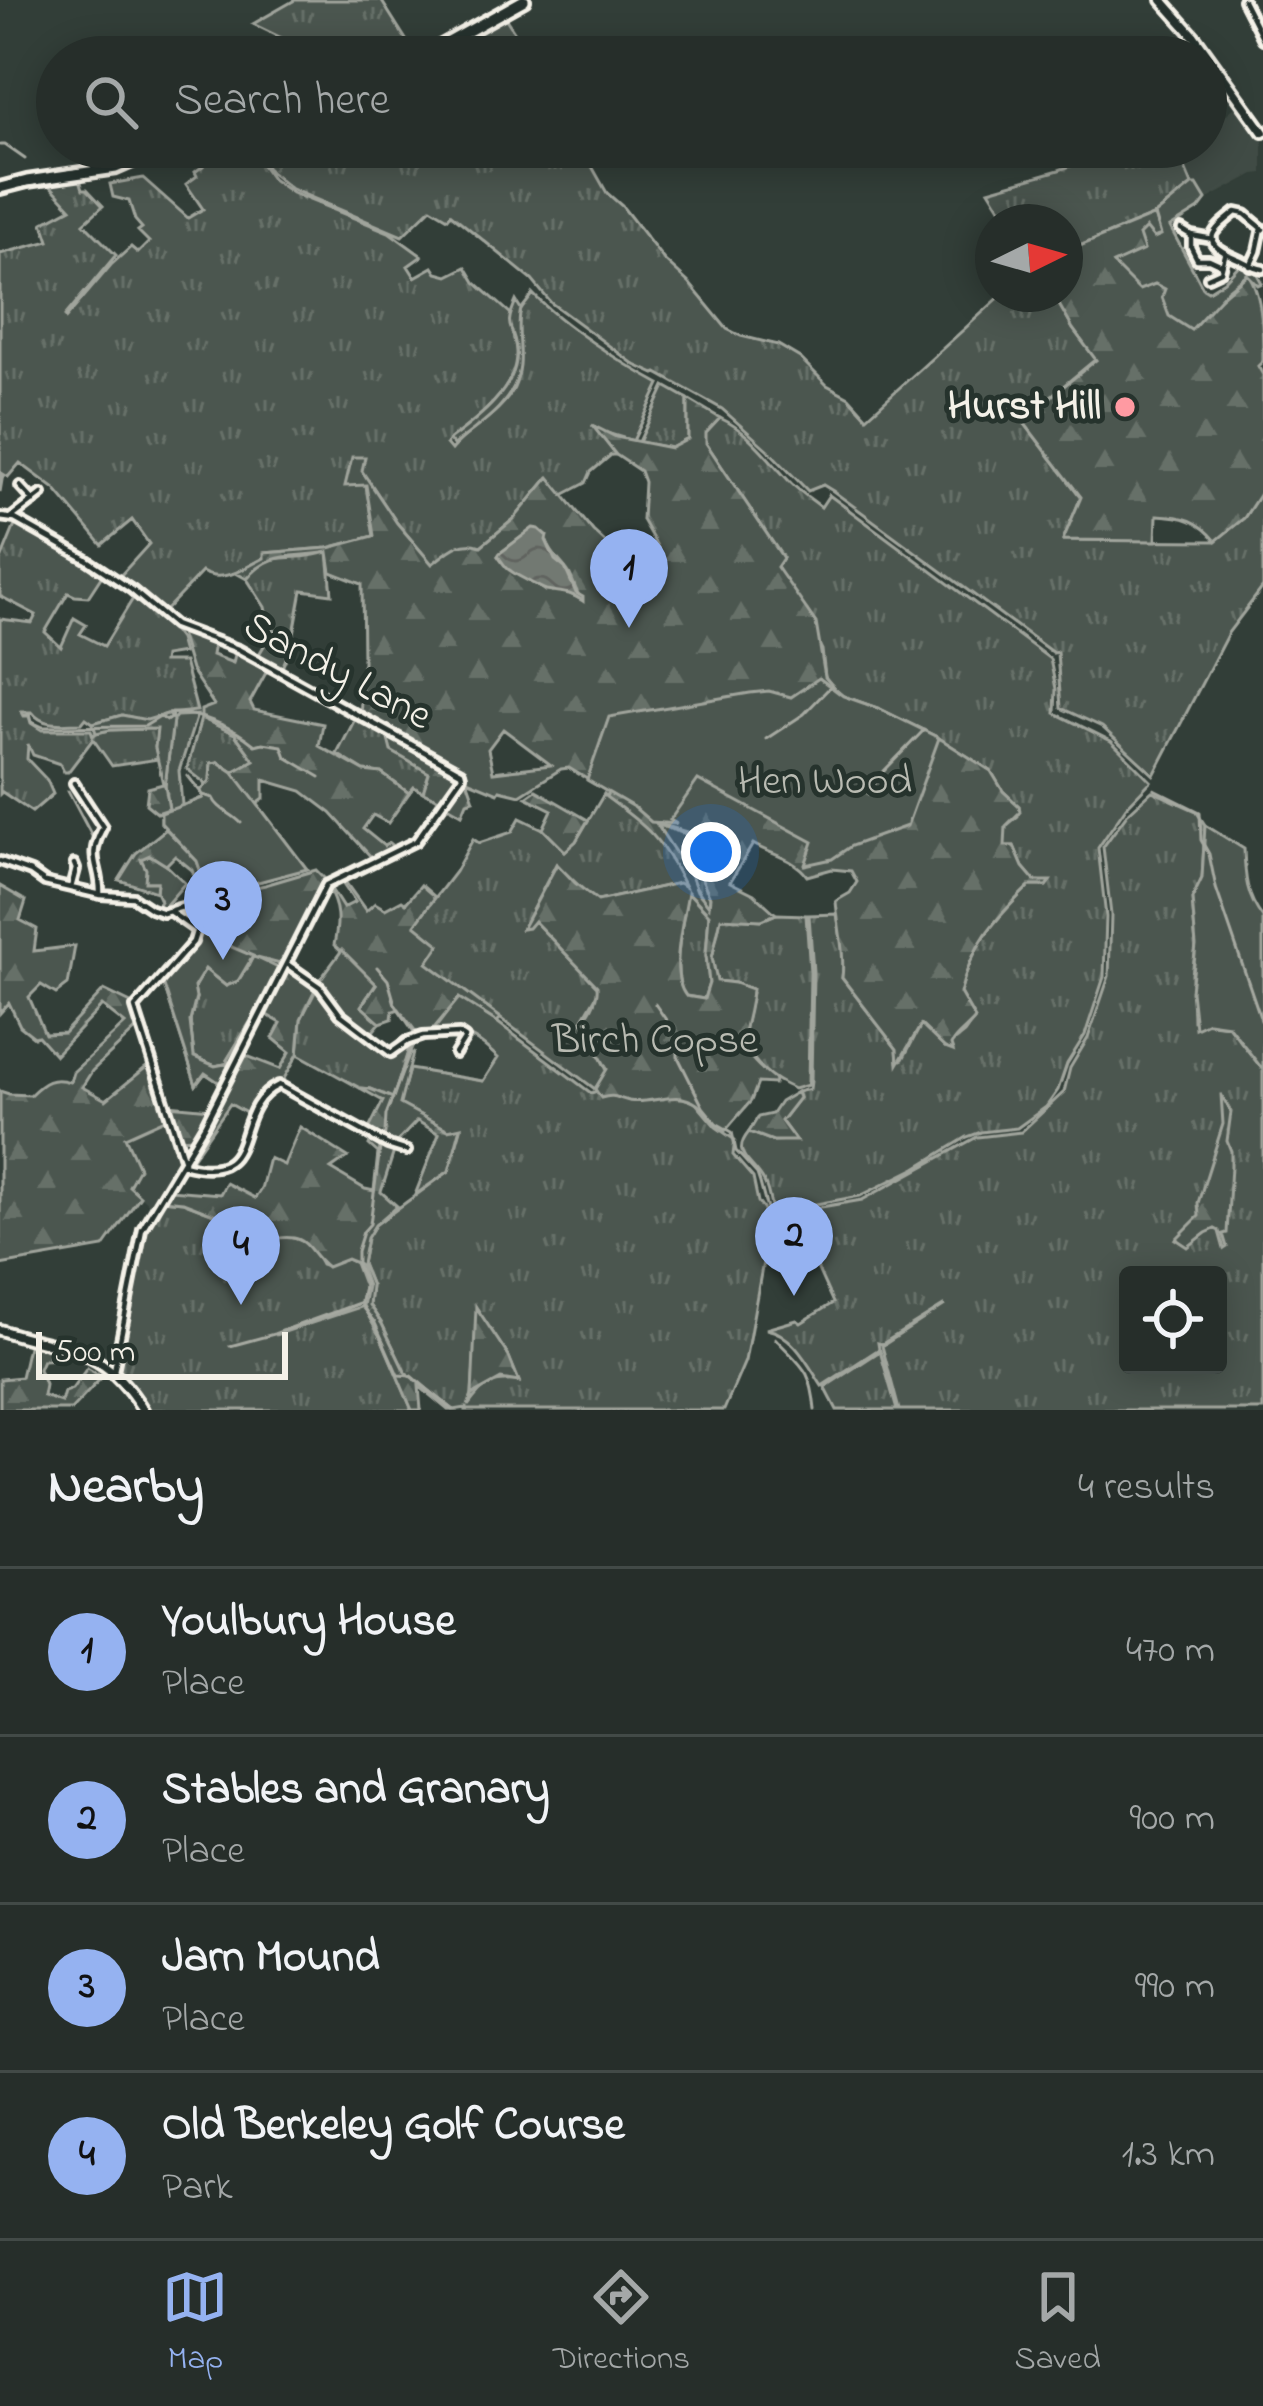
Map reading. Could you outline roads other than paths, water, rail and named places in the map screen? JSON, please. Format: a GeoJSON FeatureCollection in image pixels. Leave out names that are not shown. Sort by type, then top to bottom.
{"type":"FeatureCollection","features":[{"type":"Feature","properties":{"kind":"main road"},"geometry":{"type":"LineString","coordinates":[[460,36],[524,0]]}},
{"type":"Feature","properties":{"kind":"main road"},"geometry":{"type":"LineString","coordinates":[[0,186],[116,168]]}},
{"type":"Feature","properties":{"kind":"street"},"geometry":{"type":"LineString","coordinates":[[1166,0],[1193,36]]}},
{"type":"Feature","properties":{"kind":"street"},"geometry":{"type":"LineString","coordinates":[[1244,0],[1263,39]]}},
{"type":"Feature","properties":{"kind":"street"},"geometry":{"type":"LineString","coordinates":[[1227,83],[1263,132]]}},
{"type":"Feature","properties":{"kind":"street"},"geometry":{"type":"LineString","coordinates":[[1248,265],[1262,228],[1243,212],[1236,212],[1219,226],[1213,239],[1216,249],[1248,265],[1263,269]]}},
{"type":"Feature","properties":{"kind":"street"},"geometry":{"type":"LineString","coordinates":[[1181,229],[1191,236],[1213,239]]}},
{"type":"Feature","properties":{"kind":"street"},"geometry":{"type":"LineString","coordinates":[[1191,236],[1197,259],[1222,265]]}},
{"type":"Feature","properties":{"kind":"street"},"geometry":{"type":"LineString","coordinates":[[1208,277],[1221,271],[1225,255]]}},
{"type":"Feature","properties":{"kind":"street"},"geometry":{"type":"LineString","coordinates":[[20,486],[34,501]]}},
{"type":"Feature","properties":{"kind":"street"},"geometry":{"type":"LineString","coordinates":[[0,518],[11,518],[42,494]]}},
{"type":"Feature","properties":{"kind":"street","name":"Sandy Lane"},"geometry":{"type":"LineString","coordinates":[[11,518],[85,558],[180,628],[238,649],[460,772],[462,776],[416,841],[326,885],[287,964]]}},
{"type":"Feature","properties":{"kind":"street"},"geometry":{"type":"LineString","coordinates":[[74,783],[104,829],[96,839],[93,861],[100,877],[100,895]]}},
{"type":"Feature","properties":{"kind":"street"},"geometry":{"type":"LineString","coordinates":[[0,861],[45,882],[133,897],[163,913],[207,898],[193,942],[135,1008],[183,1162]]}},
{"type":"Feature","properties":{"kind":"street"},"geometry":{"type":"LineString","coordinates":[[71,888],[74,864]]}},
{"type":"Feature","properties":{"kind":"street"},"geometry":{"type":"LineString","coordinates":[[169,911],[196,930]]}},
{"type":"Feature","properties":{"kind":"street"},"geometry":{"type":"LineString","coordinates":[[114,1371],[142,1229],[183,1162],[287,964],[320,987],[340,1014],[391,1053],[423,1036],[459,1034],[465,1038],[455,1054]]}},
{"type":"Feature","properties":{"kind":"street"},"geometry":{"type":"LineString","coordinates":[[183,1162],[200,1168],[229,1164],[250,1116],[273,1087],[280,1085],[407,1151]]}},
{"type":"Feature","properties":{"kind":"street"},"geometry":{"type":"LineString","coordinates":[[0,1330],[82,1353],[114,1371],[143,1410]]}},
{"type":"Feature","properties":{"kind":"water"},"geometry":{"type":"Polygon","coordinates":[[[533,528],[547,536],[555,560],[565,568],[583,601],[528,581],[509,570],[498,556],[533,528]]]}},
{"type":"Feature","properties":{"kind":"waterway"},"geometry":{"type":"LineString","coordinates":[[0,145],[25,159]]}},
{"type":"Feature","properties":{"kind":"waterway"},"geometry":{"type":"LineString","coordinates":[[766,739],[804,714],[832,685]]}},
{"type":"Feature","properties":{"kind":"waterway"},"geometry":{"type":"LineString","coordinates":[[25,715],[30,714],[32,722],[43,727],[145,726],[160,717],[166,721],[171,713],[193,715],[255,745],[282,746],[286,757],[320,777]]}},
{"type":"Feature","properties":{"kind":"waterway"},"geometry":{"type":"LineString","coordinates":[[868,794],[924,730]]}},
{"type":"Feature","properties":{"kind":"waterway"},"geometry":{"type":"LineString","coordinates":[[188,776],[203,795],[241,823]]}},
{"type":"Feature","properties":{"kind":"waterway"},"geometry":{"type":"LineString","coordinates":[[1154,789],[1200,812],[1201,840],[1263,1025]]}},
{"type":"Feature","properties":{"kind":"waterway"},"geometry":{"type":"LineString","coordinates":[[68,791],[93,838]]}},
{"type":"Feature","properties":{"kind":"waterway"},"geometry":{"type":"LineString","coordinates":[[377,967],[414,1032],[386,1115],[370,1224],[357,1251],[365,1283],[362,1307],[375,1323],[398,1375],[412,1376],[452,1410]]}},
{"type":"Feature","properties":{"kind":"waterway"},"geometry":{"type":"LineString","coordinates":[[655,1004],[671,1027],[678,1057],[703,1107],[716,1123],[732,1132],[736,1151],[757,1174],[776,1243]]}},
{"type":"Feature","properties":{"kind":"waterway"},"geometry":{"type":"LineString","coordinates":[[230,1346],[359,1303]]}},
{"type":"Feature","properties":{"kind":"waterway"},"geometry":{"type":"LineString","coordinates":[[775,1338],[808,1376],[815,1410]]}},
{"type":"Feature","properties":{"kind":"place","name":"Hurst Hill"},"geometry":{"type":"Point","coordinates":[1125,407]}},
{"type":"Feature","properties":{"kind":"place","name":"Youlbury House"},"geometry":{"type":"Point","coordinates":[629,628]}},
{"type":"Feature","properties":{"kind":"place","name":"Jarn Mound"},"geometry":{"type":"Point","coordinates":[223,960]}},
{"type":"Feature","properties":{"kind":"place","name":"Stables and Granary"},"geometry":{"type":"Point","coordinates":[794,1296]}},
{"type":"Feature","properties":{"kind":"place","name":"Old Berkeley Golf Course"},"geometry":{"type":"Point","coordinates":[241,1305]}},
{"type":"Feature","properties":{"kind":"park label","name":"Hen Wood"},"geometry":{"type":"Point","coordinates":[825,782]}},
{"type":"Feature","properties":{"kind":"park label","name":"Birch Copse"},"geometry":{"type":"Point","coordinates":[655,1041]}}]}
